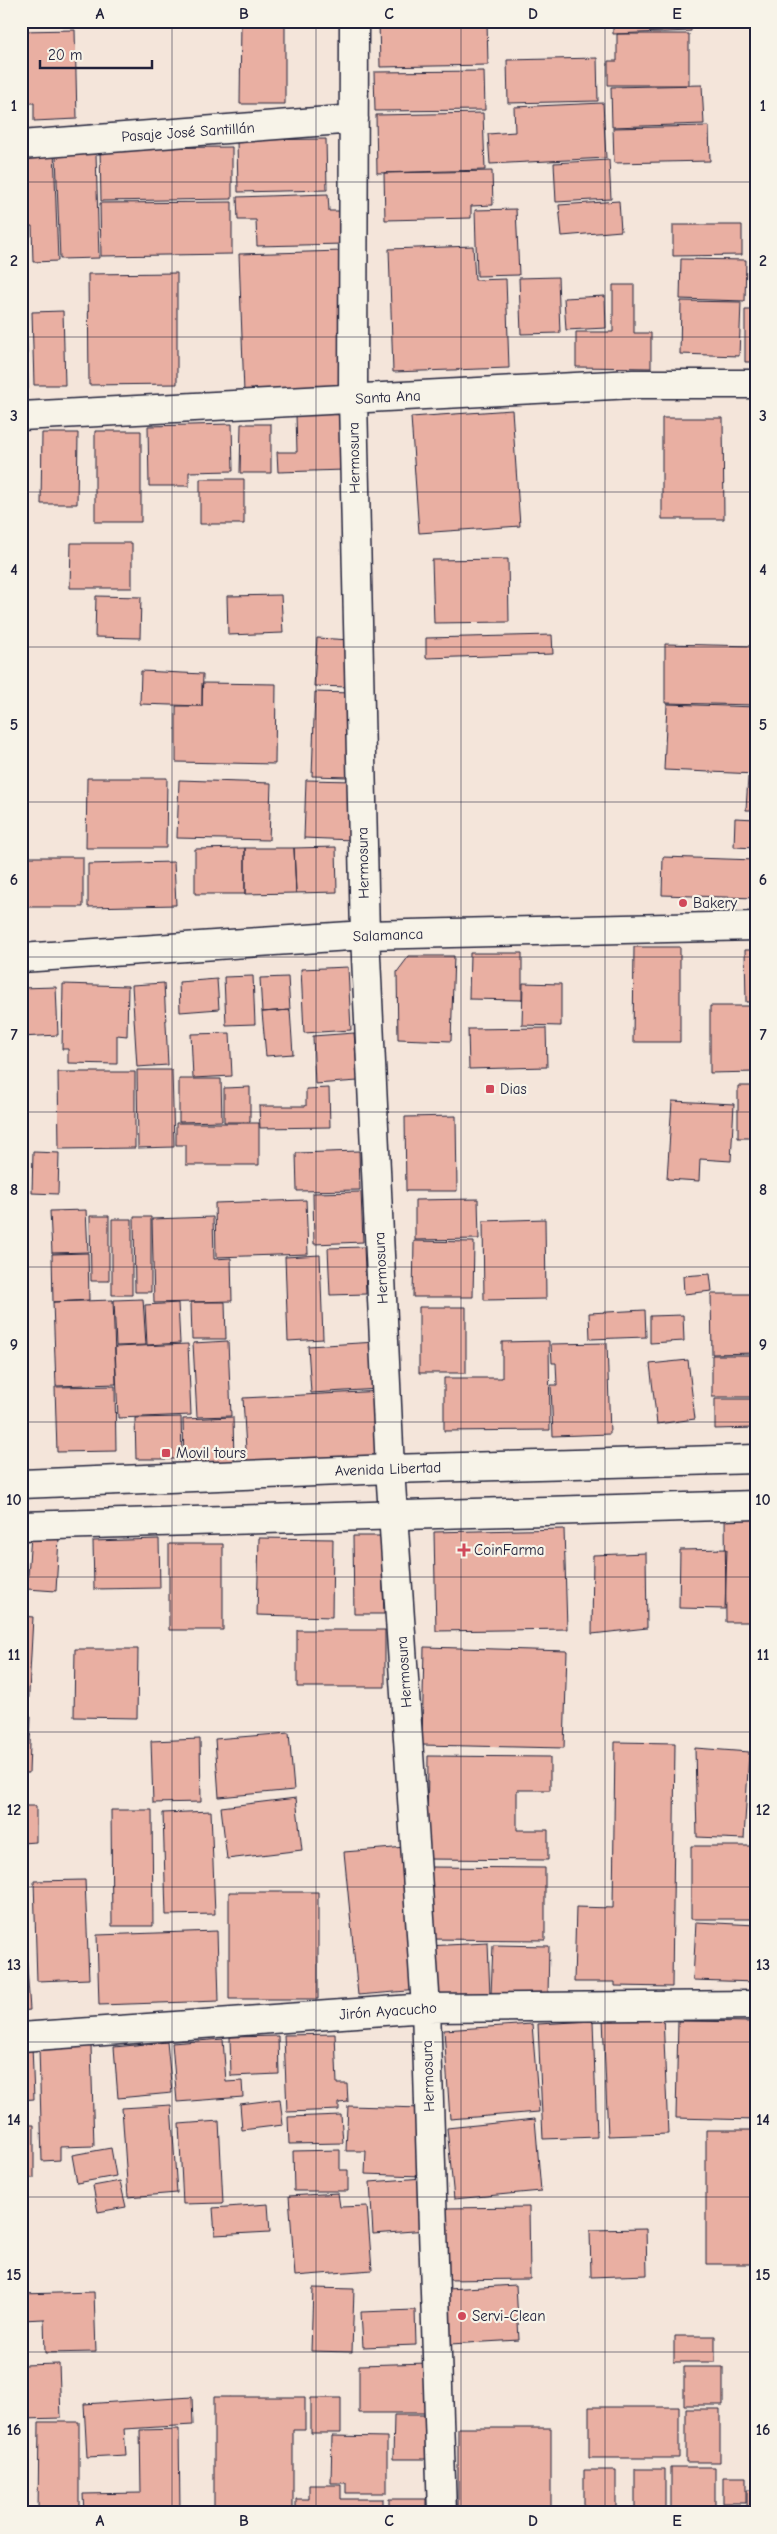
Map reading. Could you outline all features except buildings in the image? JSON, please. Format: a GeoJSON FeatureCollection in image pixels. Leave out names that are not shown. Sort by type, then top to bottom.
{"type":"FeatureCollection","features":[{"type":"Feature","properties":{"kind":"street","name":"Hermosura"},"geometry":{"type":"LineString","coordinates":[[354,21],[353,399],[365,935],[390,1469],[426,2008],[442,2513]]}},
{"type":"Feature","properties":{"kind":"street","name":"Pasaje José Santillán"},"geometry":{"type":"LineString","coordinates":[[21,145],[354,119]]}},
{"type":"Feature","properties":{"kind":"street","name":"Santa Ana"},"geometry":{"type":"LineString","coordinates":[[21,416],[633,384],[756,384]]}},
{"type":"Feature","properties":{"kind":"street","name":"Salamanca"},"geometry":{"type":"LineString","coordinates":[[21,958],[365,935],[756,926]]}},
{"type":"Feature","properties":{"kind":"street","name":"Avenida Libertad"},"geometry":{"type":"LineString","coordinates":[[21,1484],[390,1469],[756,1459]]}},
{"type":"Feature","properties":{"kind":"street"},"geometry":{"type":"LineString","coordinates":[[21,1526],[756,1505]]}},
{"type":"Feature","properties":{"kind":"street","name":"Jirón Ayacucho"},"geometry":{"type":"LineString","coordinates":[[21,2037],[426,2008],[756,2005]]}},
{"type":"Feature","properties":{"kind":"place","name":"Bakery"},"geometry":{"type":"Point","coordinates":[683,903]}},
{"type":"Feature","properties":{"kind":"place","name":"Dias"},"geometry":{"type":"Point","coordinates":[490,1089]}},
{"type":"Feature","properties":{"kind":"place","name":"Movil tours"},"geometry":{"type":"Point","coordinates":[166,1453]}},
{"type":"Feature","properties":{"kind":"place","name":"CoinFarma"},"geometry":{"type":"Point","coordinates":[464,1550]}},
{"type":"Feature","properties":{"kind":"place","name":"Servi-Clean"},"geometry":{"type":"Point","coordinates":[462,2316]}}]}
